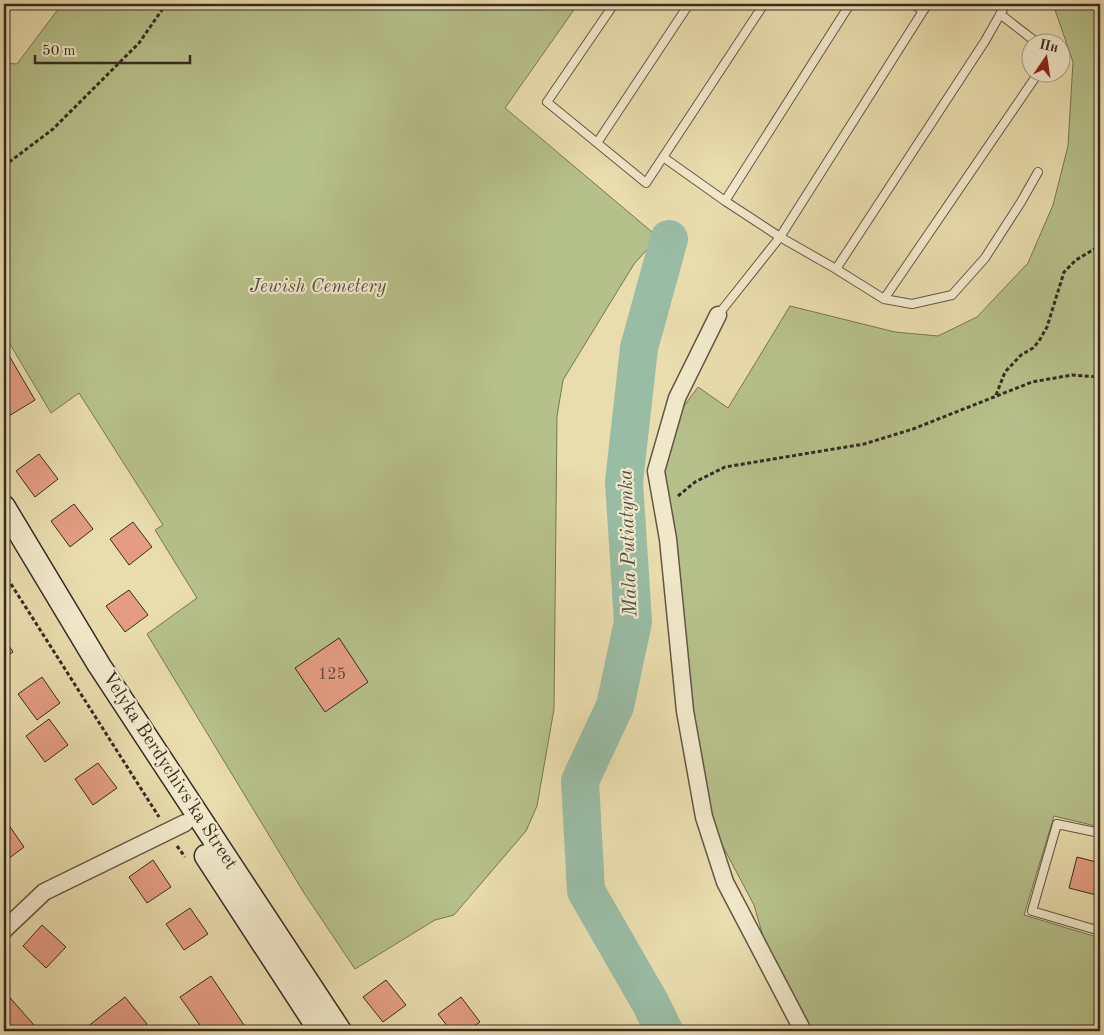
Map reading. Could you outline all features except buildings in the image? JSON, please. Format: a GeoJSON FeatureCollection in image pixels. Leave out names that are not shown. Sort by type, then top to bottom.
{"type":"FeatureCollection","features":[{"type":"Feature","properties":{"kind":"main road","name":"Velyka Berdychivs'ka Street"},"geometry":{"type":"LineString","coordinates":[[4,507],[99,665],[340,1031]]}},
{"type":"Feature","properties":{"kind":"main road"},"geometry":{"type":"LineString","coordinates":[[4,537],[176,827],[320,1031]]}},
{"type":"Feature","properties":{"kind":"street"},"geometry":{"type":"LineString","coordinates":[[718,315],[677,398],[656,471],[668,539],[685,711],[704,817],[726,882],[803,1031]]}},
{"type":"Feature","properties":{"kind":"street"},"geometry":{"type":"LineString","coordinates":[[4,930],[44,892],[176,827]]}},
{"type":"Feature","properties":{"kind":"lane"},"geometry":{"type":"LineString","coordinates":[[614,4],[547,102],[646,183],[764,4]]}},
{"type":"Feature","properties":{"kind":"lane"},"geometry":{"type":"LineString","coordinates":[[597,143],[689,4]]}},
{"type":"Feature","properties":{"kind":"lane"},"geometry":{"type":"LineString","coordinates":[[725,201],[850,4]]}},
{"type":"Feature","properties":{"kind":"lane"},"geometry":{"type":"LineString","coordinates":[[913,4],[923,11]]}},
{"type":"Feature","properties":{"kind":"lane"},"geometry":{"type":"LineString","coordinates":[[718,315],[780,238],[928,4]]}},
{"type":"Feature","properties":{"kind":"lane"},"geometry":{"type":"LineString","coordinates":[[836,269],[985,41],[1006,4]]}},
{"type":"Feature","properties":{"kind":"lane"},"geometry":{"type":"LineString","coordinates":[[1000,14],[1023,32]]}},
{"type":"Feature","properties":{"kind":"lane"},"geometry":{"type":"LineString","coordinates":[[884,299],[1032,82]]}},
{"type":"Feature","properties":{"kind":"lane"},"geometry":{"type":"LineString","coordinates":[[663,158],[780,238],[836,269],[884,299],[912,304],[952,295],[985,258],[1038,172]]}},
{"type":"Feature","properties":{"kind":"lane"},"geometry":{"type":"LineString","coordinates":[[1100,833],[1057,824],[1032,911],[1100,932]]}},
{"type":"Feature","properties":{"kind":"path"},"geometry":{"type":"LineString","coordinates":[[4,166],[53,129],[138,44],[166,4]]}},
{"type":"Feature","properties":{"kind":"path"},"geometry":{"type":"LineString","coordinates":[[996,396],[1006,372],[1021,355],[1040,341],[1047,327],[1064,272],[1076,260],[1100,247]]}},
{"type":"Feature","properties":{"kind":"path"},"geometry":{"type":"LineString","coordinates":[[663,509],[695,482],[725,467],[864,444],[913,429],[1032,382],[1072,375],[1100,377]]}},
{"type":"Feature","properties":{"kind":"path"},"geometry":{"type":"LineString","coordinates":[[4,573],[176,827],[189,864]]}},
{"type":"Feature","properties":{"kind":"green space","name":"Jewish Cemetery"},"geometry":{"type":"Polygon","coordinates":[[[62,4],[578,4],[505,108],[658,237],[634,264],[563,380],[557,416],[554,709],[537,806],[526,831],[454,915],[435,920],[355,969],[304,893],[147,634],[197,598],[155,530],[163,525],[79,393],[51,413],[4,334],[4,63],[17,64],[62,4]]]}},
{"type":"Feature","properties":{"kind":"green space"},"geometry":{"type":"Polygon","coordinates":[[[1053,4],[1100,4],[1100,827],[1054,816],[1024,915],[1100,938],[1100,1031],[807,1031],[775,978],[754,905],[709,820],[686,721],[659,440],[698,387],[728,408],[790,306],[895,332],[938,336],[977,317],[1028,263],[1053,205],[1068,146],[1072,82],[1072,32],[1063,32],[1053,4]]]}},
{"type":"Feature","properties":{"kind":"waterway","name":"Mala Putiatynka"},"geometry":{"type":"LineString","coordinates":[[664,1031],[651,1004],[586,891],[580,781],[615,706],[633,622],[624,482],[639,348],[669,239]]}}]}
